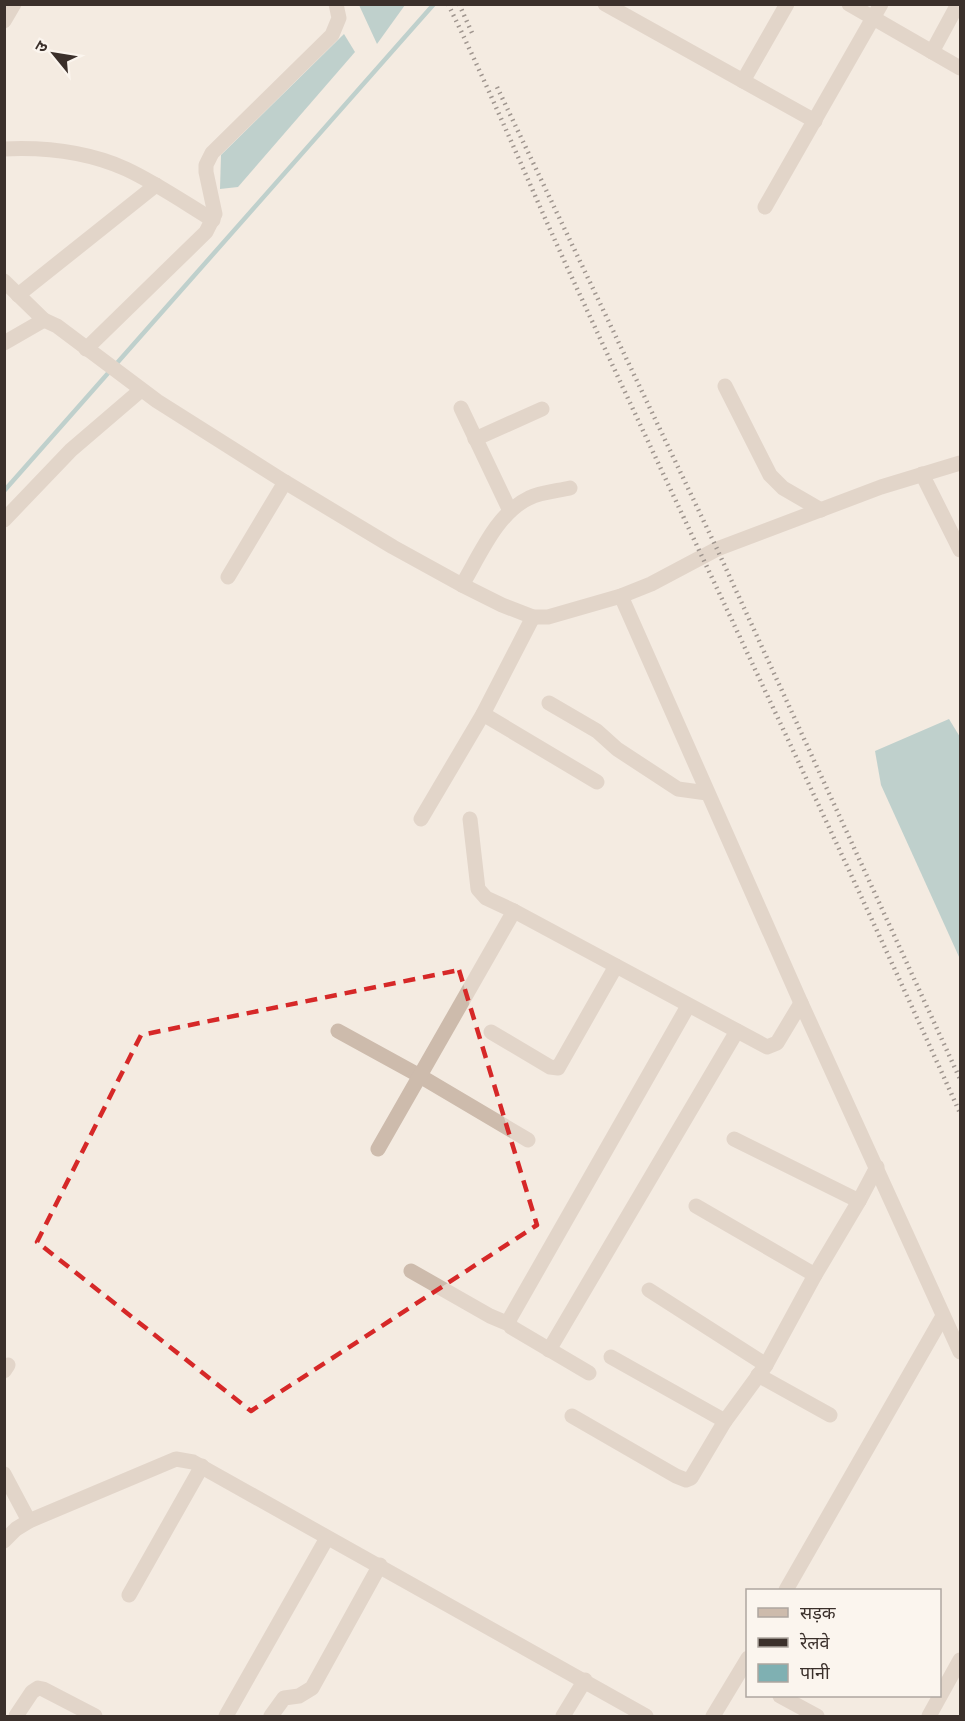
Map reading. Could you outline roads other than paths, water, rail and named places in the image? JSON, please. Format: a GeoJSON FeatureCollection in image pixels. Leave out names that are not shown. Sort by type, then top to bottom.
{"type":"FeatureCollection","features":[{"type":"Feature","properties":{"kind":"street"},"geometry":{"type":"LineString","coordinates":[[86,349],[195,245],[213,220],[215,207],[206,172],[206,165],[212,153],[332,35],[339,18],[336,4]]}},
{"type":"Feature","properties":{"kind":"street"},"geometry":{"type":"LineString","coordinates":[[606,4],[815,121]]}},
{"type":"Feature","properties":{"kind":"street"},"geometry":{"type":"LineString","coordinates":[[743,81],[787,4]]}},
{"type":"Feature","properties":{"kind":"street"},"geometry":{"type":"LineString","coordinates":[[849,4],[960,68]]}},
{"type":"Feature","properties":{"kind":"street"},"geometry":{"type":"LineString","coordinates":[[765,207],[881,4]]}},
{"type":"Feature","properties":{"kind":"street"},"geometry":{"type":"LineString","coordinates":[[932,52],[958,4]]}},
{"type":"Feature","properties":{"kind":"street"},"geometry":{"type":"LineString","coordinates":[[4,149],[24,148],[74,153],[110,162],[156,185],[213,220]]}},
{"type":"Feature","properties":{"kind":"street"},"geometry":{"type":"LineString","coordinates":[[18,295],[156,185]]}},
{"type":"Feature","properties":{"kind":"street"},"geometry":{"type":"LineString","coordinates":[[4,281],[44,320],[57,326],[141,390],[285,482],[393,547],[462,585],[532,617],[548,617],[621,596],[651,584],[717,549],[881,487],[960,463]]}},
{"type":"Feature","properties":{"kind":"street"},"geometry":{"type":"LineString","coordinates":[[4,343],[44,320]]}},
{"type":"Feature","properties":{"kind":"street"},"geometry":{"type":"LineString","coordinates":[[725,386],[770,475],[783,488],[821,510]]}},
{"type":"Feature","properties":{"kind":"street"},"geometry":{"type":"LineString","coordinates":[[4,519],[71,450],[141,390]]}},
{"type":"Feature","properties":{"kind":"street"},"geometry":{"type":"LineString","coordinates":[[461,408],[510,511]]}},
{"type":"Feature","properties":{"kind":"street"},"geometry":{"type":"LineString","coordinates":[[476,439],[542,409]]}},
{"type":"Feature","properties":{"kind":"street"},"geometry":{"type":"LineString","coordinates":[[922,474],[960,550]]}},
{"type":"Feature","properties":{"kind":"street"},"geometry":{"type":"LineString","coordinates":[[228,577],[285,482]]}},
{"type":"Feature","properties":{"kind":"street"},"geometry":{"type":"LineString","coordinates":[[462,585],[510,511],[532,496],[570,488]]}},
{"type":"Feature","properties":{"kind":"street"},"geometry":{"type":"LineString","coordinates":[[621,596],[801,1003],[960,1352]]}},
{"type":"Feature","properties":{"kind":"street"},"geometry":{"type":"LineString","coordinates":[[421,819],[483,714],[532,617]]}},
{"type":"Feature","properties":{"kind":"street"},"geometry":{"type":"LineString","coordinates":[[549,703],[597,731],[617,749],[678,789],[708,793]]}},
{"type":"Feature","properties":{"kind":"street"},"geometry":{"type":"LineString","coordinates":[[483,714],[597,782]]}},
{"type":"Feature","properties":{"kind":"street"},"geometry":{"type":"LineString","coordinates":[[470,819],[478,889],[486,898],[767,1047],[777,1043],[801,1003]]}},
{"type":"Feature","properties":{"kind":"street"},"geometry":{"type":"LineString","coordinates":[[378,1149],[514,911]]}},
{"type":"Feature","properties":{"kind":"street"},"geometry":{"type":"LineString","coordinates":[[491,1032],[550,1067],[558,1068],[616,966]]}},
{"type":"Feature","properties":{"kind":"street"},"geometry":{"type":"LineString","coordinates":[[509,1324],[511,1316],[688,1006]]}},
{"type":"Feature","properties":{"kind":"street"},"geometry":{"type":"LineString","coordinates":[[338,1031],[528,1140]]}},
{"type":"Feature","properties":{"kind":"street"},"geometry":{"type":"LineString","coordinates":[[549,1350],[737,1031]]}},
{"type":"Feature","properties":{"kind":"street"},"geometry":{"type":"LineString","coordinates":[[734,1139],[859,1201]]}},
{"type":"Feature","properties":{"kind":"street"},"geometry":{"type":"LineString","coordinates":[[572,1416],[676,1476],[686,1480],[691,1478],[725,1421],[762,1370],[877,1167]]}},
{"type":"Feature","properties":{"kind":"street"},"geometry":{"type":"LineString","coordinates":[[696,1206],[814,1275]]}},
{"type":"Feature","properties":{"kind":"street"},"geometry":{"type":"LineString","coordinates":[[411,1271],[490,1316],[509,1324],[590,1373]]}},
{"type":"Feature","properties":{"kind":"street"},"geometry":{"type":"LineString","coordinates":[[649,1290],[830,1415]]}},
{"type":"Feature","properties":{"kind":"street"},"geometry":{"type":"LineString","coordinates":[[787,1589],[943,1316]]}},
{"type":"Feature","properties":{"kind":"street"},"geometry":{"type":"LineString","coordinates":[[612,1357],[725,1421]]}},
{"type":"Feature","properties":{"kind":"street"},"geometry":{"type":"LineString","coordinates":[[4,1541],[16,1529],[29,1521],[176,1459],[193,1462],[646,1716]]}},
{"type":"Feature","properties":{"kind":"street"},"geometry":{"type":"LineString","coordinates":[[129,1595],[202,1466]]}},
{"type":"Feature","properties":{"kind":"street"},"geometry":{"type":"LineString","coordinates":[[4,1474],[29,1521]]}},
{"type":"Feature","properties":{"kind":"street"},"geometry":{"type":"LineString","coordinates":[[226,1716],[327,1538]]}},
{"type":"Feature","properties":{"kind":"street"},"geometry":{"type":"LineString","coordinates":[[271,1716],[284,1698],[299,1696],[312,1688],[380,1565]]}},
{"type":"Feature","properties":{"kind":"street"},"geometry":{"type":"LineString","coordinates":[[941,1694],[960,1660]]}},
{"type":"Feature","properties":{"kind":"street"},"geometry":{"type":"LineString","coordinates":[[713,1716],[743,1675]]}},
{"type":"Feature","properties":{"kind":"street"},"geometry":{"type":"LineString","coordinates":[[563,1716],[585,1680]]}},
{"type":"Feature","properties":{"kind":"street"},"geometry":{"type":"LineString","coordinates":[[16,1716],[32,1692],[38,1688],[95,1716]]}},
{"type":"Feature","properties":{"kind":"street"},"geometry":{"type":"LineString","coordinates":[[784,1697],[817,1716]]}},
{"type":"Feature","properties":{"kind":"street"},"geometry":{"type":"LineString","coordinates":[[929,1716],[940,1697]]}},
{"type":"Feature","properties":{"kind":"water"},"geometry":{"type":"Polygon","coordinates":[[[359,5],[405,5],[377,44],[359,5]]]}},
{"type":"Feature","properties":{"kind":"water"},"geometry":{"type":"Polygon","coordinates":[[[344,34],[355,52],[238,187],[220,189],[221,155],[344,34]]]}},
{"type":"Feature","properties":{"kind":"water"},"geometry":{"type":"Polygon","coordinates":[[[949,719],[960,737],[960,959],[881,785],[875,751],[949,719]]]}},
{"type":"Feature","properties":{"kind":"waterway"},"geometry":{"type":"LineString","coordinates":[[4,491],[434,4]]}},
{"type":"Feature","properties":{"kind":"railway"},"geometry":{"type":"LineString","coordinates":[[448,4],[580,295],[960,1113]]}},
{"type":"Feature","properties":{"kind":"railway"},"geometry":{"type":"LineString","coordinates":[[459,4],[473,35]]}},
{"type":"Feature","properties":{"kind":"railway"},"geometry":{"type":"LineString","coordinates":[[497,87],[717,549],[960,1079]]}}]}
